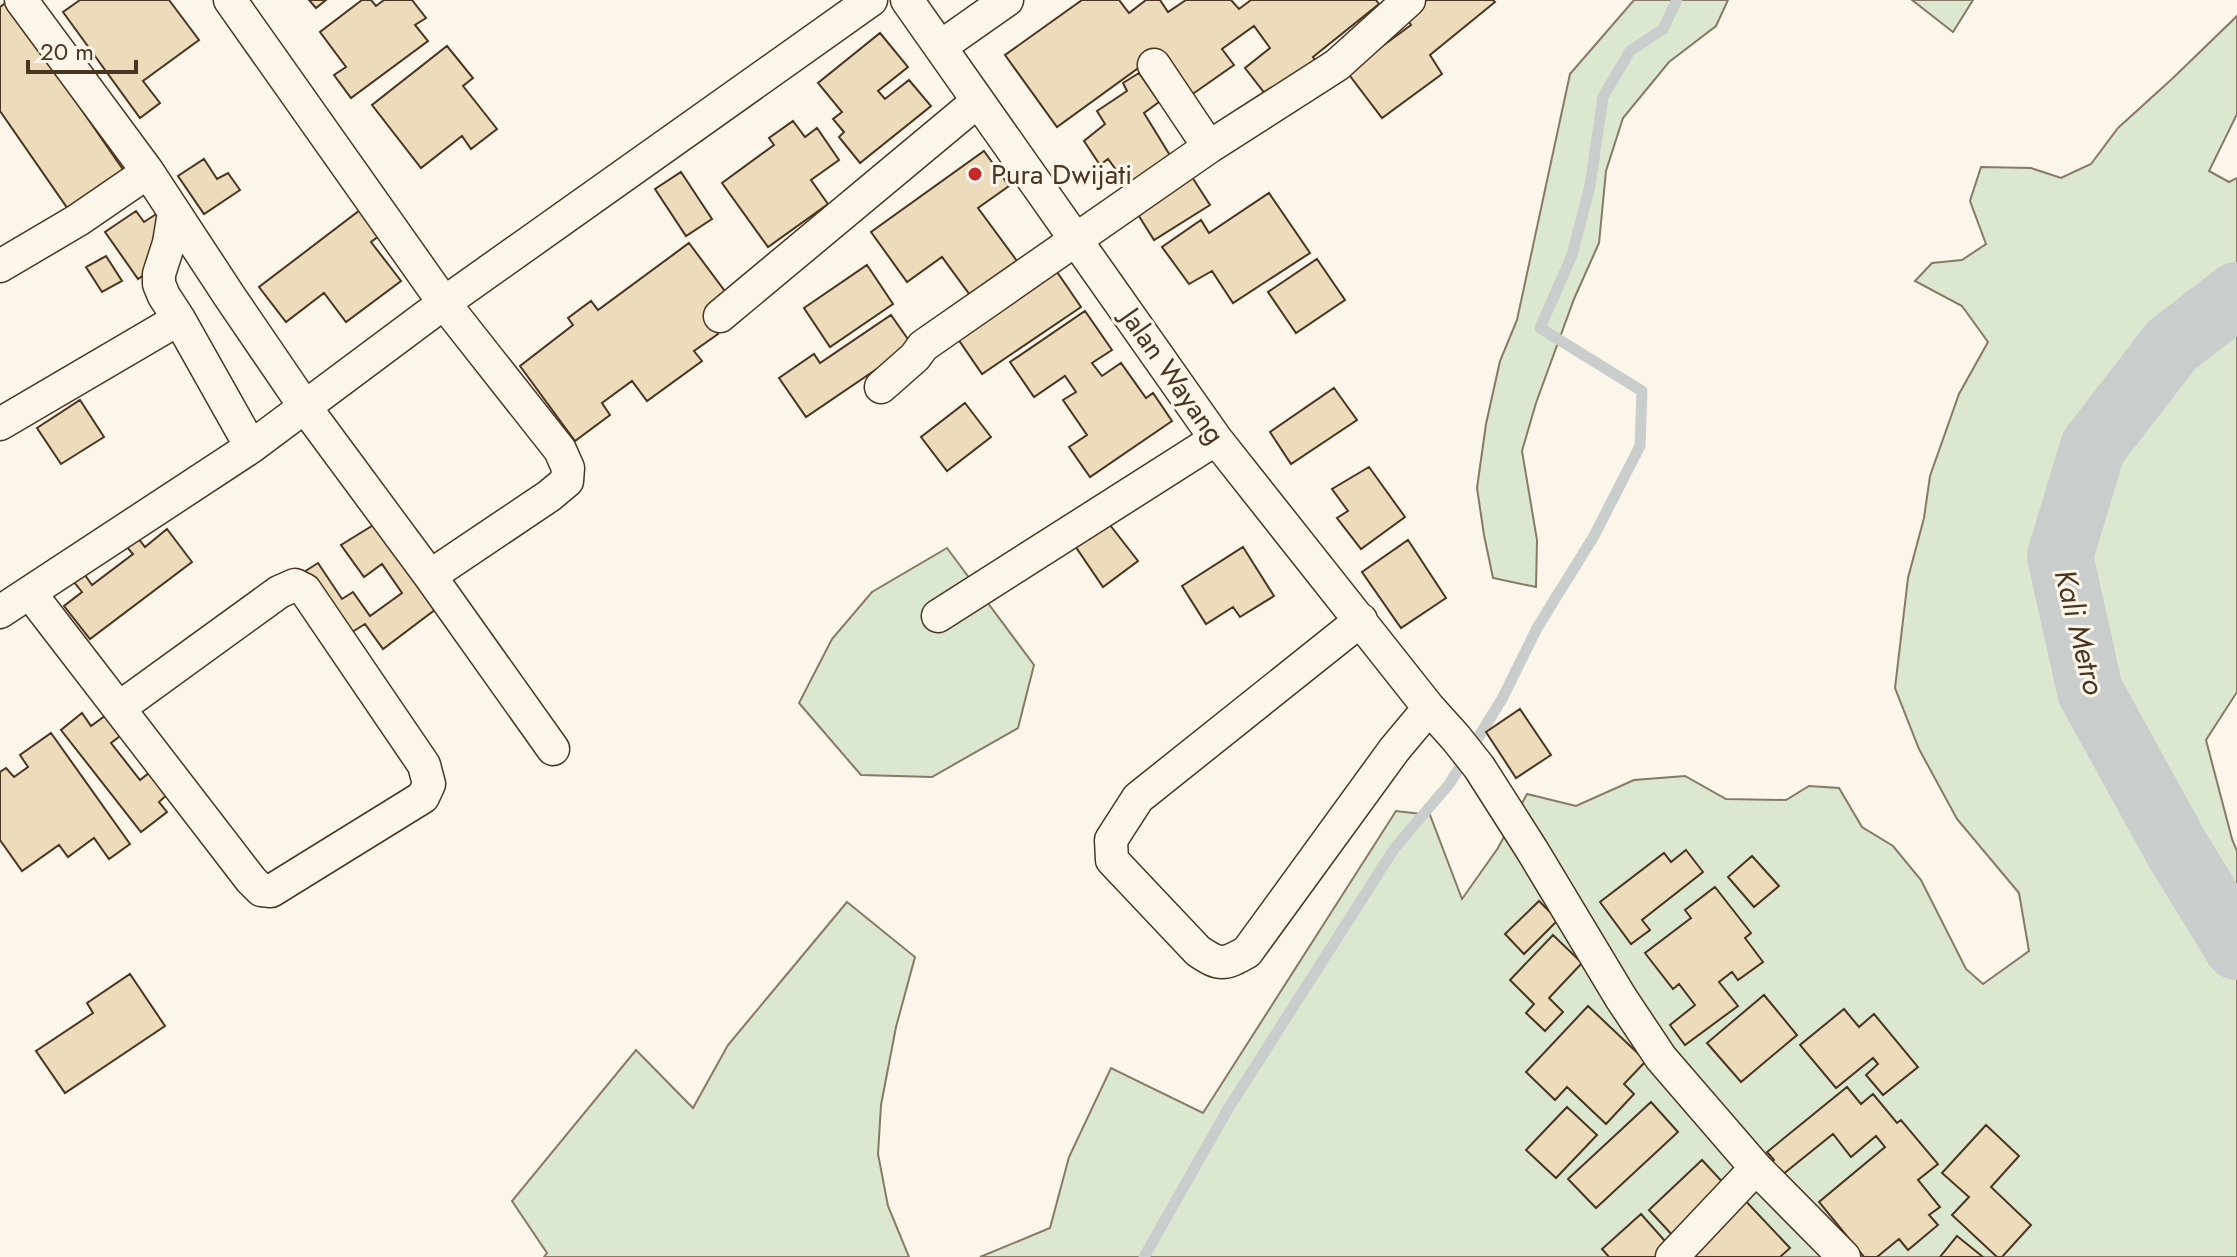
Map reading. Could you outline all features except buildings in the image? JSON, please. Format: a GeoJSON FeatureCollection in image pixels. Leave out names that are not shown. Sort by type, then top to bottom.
{"type":"FeatureCollection","features":[{"type":"Feature","properties":{"kind":"street"},"geometry":{"type":"LineString","coordinates":[[21,0],[148,172],[305,407],[553,749]]}},
{"type":"Feature","properties":{"kind":"street"},"geometry":{"type":"LineString","coordinates":[[230,0],[444,303],[560,450],[568,468],[567,481],[549,496],[430,576]]}},
{"type":"Feature","properties":{"kind":"street"},"geometry":{"type":"LineString","coordinates":[[0,612],[251,447],[444,303],[871,0]]}},
{"type":"Feature","properties":{"kind":"street","name":"Jalan Wayang"},"geometry":{"type":"LineString","coordinates":[[907,0],[1216,439],[1479,767],[1613,986],[1661,1058],[1756,1168],[1812,1245],[1844,1257]]}},
{"type":"Feature","properties":{"kind":"street"},"geometry":{"type":"LineString","coordinates":[[940,47],[1007,0]]}},
{"type":"Feature","properties":{"kind":"street"},"geometry":{"type":"LineString","coordinates":[[881,387],[923,346],[1075,238],[1337,65],[1409,0]]}},
{"type":"Feature","properties":{"kind":"street"},"geometry":{"type":"LineString","coordinates":[[1154,65],[1209,147]]}},
{"type":"Feature","properties":{"kind":"street"},"geometry":{"type":"LineString","coordinates":[[720,316],[978,101]]}},
{"type":"Feature","properties":{"kind":"street"},"geometry":{"type":"LineString","coordinates":[[0,266],[78,220],[148,172]]}},
{"type":"Feature","properties":{"kind":"street"},"geometry":{"type":"LineString","coordinates":[[174,212],[159,284],[251,447]]}},
{"type":"Feature","properties":{"kind":"street"},"geometry":{"type":"LineString","coordinates":[[0,424],[179,319]]}},
{"type":"Feature","properties":{"kind":"street"},"geometry":{"type":"LineString","coordinates":[[938,616],[1216,439]]}},
{"type":"Feature","properties":{"kind":"street"},"geometry":{"type":"LineString","coordinates":[[30,593],[251,880],[261,890],[271,891],[423,797],[429,784],[424,765],[305,590],[295,585],[279,592],[119,708]]}},
{"type":"Feature","properties":{"kind":"street"},"geometry":{"type":"LineString","coordinates":[[1361,620],[1138,798],[1111,840],[1112,860],[1198,951],[1215,963],[1232,961],[1247,952],[1394,750],[1429,708]]}},
{"type":"Feature","properties":{"kind":"street"},"geometry":{"type":"LineString","coordinates":[[1672,1257],[1756,1168]]}},
{"type":"Feature","properties":{"kind":"green space"},"geometry":{"type":"Polygon","coordinates":[[[1634,0],[1728,0],[1716,26],[1669,62],[1623,118],[1606,171],[1599,243],[1574,299],[1522,451],[1537,540],[1536,587],[1493,578],[1477,488],[1486,424],[1500,361],[1517,320],[1570,74],[1634,0]]]}},
{"type":"Feature","properties":{"kind":"green space"},"geometry":{"type":"Polygon","coordinates":[[[1912,0],[1973,0],[1953,32],[1912,0]]]}},
{"type":"Feature","properties":{"kind":"green space"},"geometry":{"type":"Polygon","coordinates":[[[2237,16],[2237,114],[2209,171],[2229,182],[2237,178],[2237,692],[2206,740],[2237,851],[2237,1257],[980,1257],[1050,1228],[1069,1157],[1111,1068],[1203,1113],[1396,811],[1430,815],[1462,899],[1498,848],[1527,794],[1576,806],[1634,780],[1685,776],[1726,799],[1786,800],[1809,786],[1839,788],[1862,827],[1893,846],[1921,880],[1966,969],[1983,984],[2029,951],[2019,893],[1957,819],[1919,749],[1895,688],[1908,578],[1924,518],[1930,476],[1959,394],[1988,342],[1962,306],[1915,281],[1932,263],[1962,260],[1986,244],[1970,201],[1981,167],[2031,168],[2061,178],[2091,164],[2118,128],[2237,16]]]}},
{"type":"Feature","properties":{"kind":"green space"},"geometry":{"type":"Polygon","coordinates":[[[947,548],[1034,665],[1018,728],[932,777],[861,775],[799,703],[832,639],[872,592],[947,548]]]}},
{"type":"Feature","properties":{"kind":"green space"},"geometry":{"type":"Polygon","coordinates":[[[847,902],[915,957],[896,1027],[881,1105],[878,1154],[888,1206],[909,1257],[544,1257],[547,1253],[512,1201],[636,1050],[693,1108],[728,1045],[847,902]]]}},
{"type":"Feature","properties":{"kind":"waterway"},"geometry":{"type":"LineString","coordinates":[[1144,1257],[1228,1109],[1394,849],[1450,783],[1502,699],[1537,628],[1594,536],[1640,446],[1642,391],[1540,328],[1572,255],[1590,186],[1603,97],[1630,51],[1663,29],[1677,0]]}},
{"type":"Feature","properties":{"kind":"waterway","name":"Kali Metro"},"geometry":{"type":"LineString","coordinates":[[2237,295],[2172,345],[2093,447],[2060,556],[2090,691],[2177,849],[2237,947]]}},
{"type":"Feature","properties":{"kind":"place","name":"Pura Dwijati"},"geometry":{"type":"Point","coordinates":[975,174]}}]}
